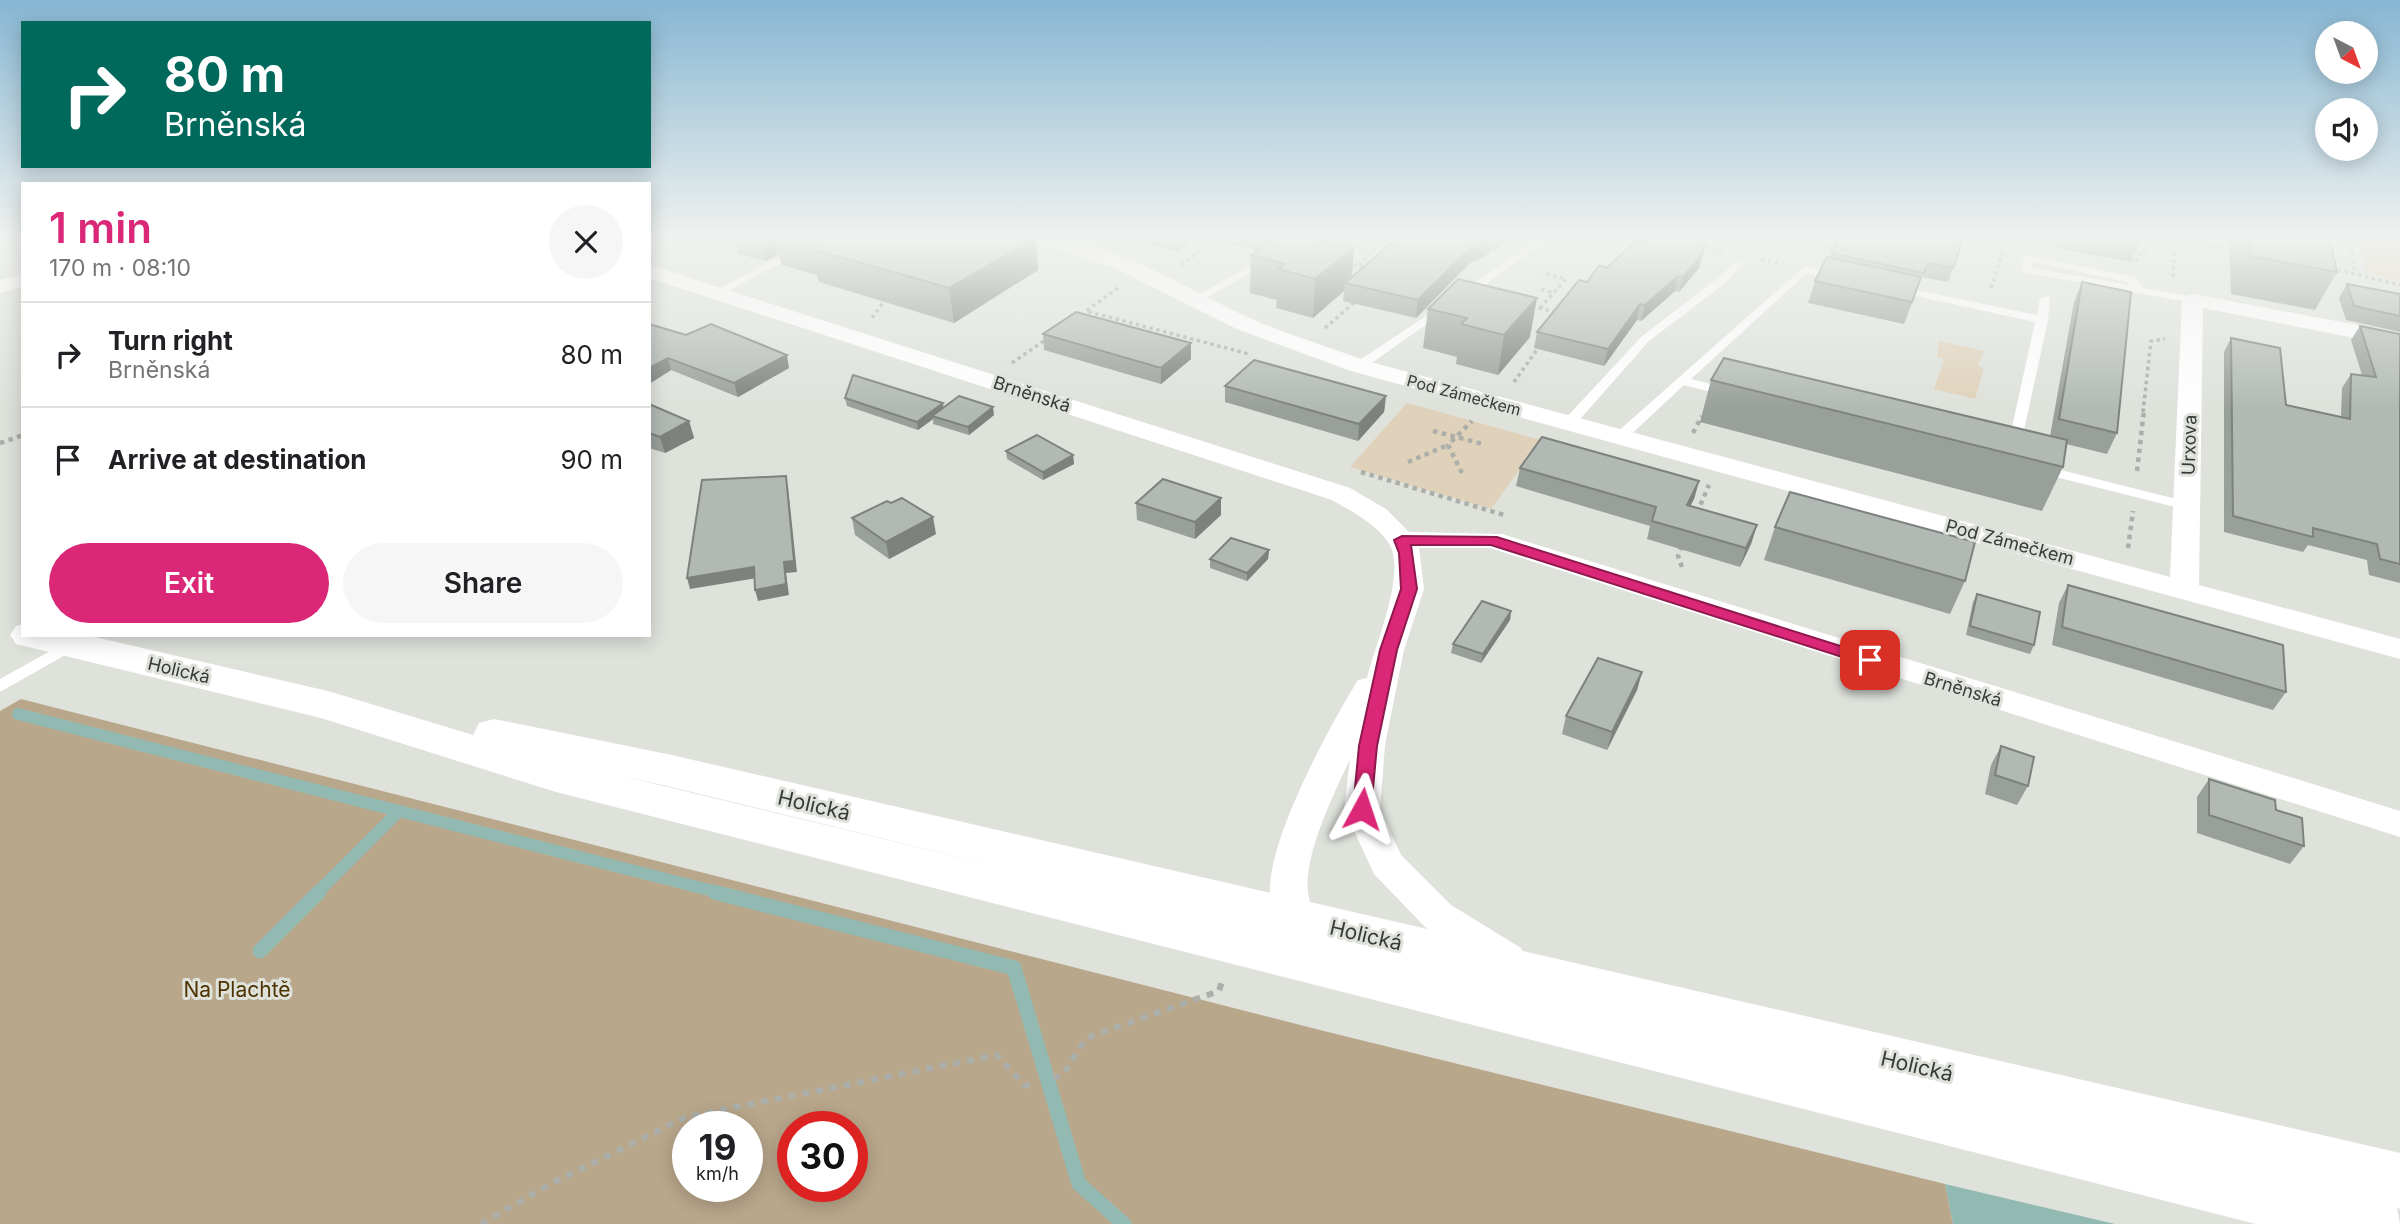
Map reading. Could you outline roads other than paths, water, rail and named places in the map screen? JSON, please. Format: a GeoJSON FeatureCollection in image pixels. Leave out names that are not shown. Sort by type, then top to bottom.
{"type":"FeatureCollection","features":[{"type":"Feature","properties":{"kind":"main road"},"geometry":{"type":"LineString","coordinates":[[0,628],[21,633]]}},
{"type":"Feature","properties":{"kind":"main road","name":"Holická"},"geometry":{"type":"LineString","coordinates":[[38,637],[328,705],[443,723],[667,770],[2400,1181]]}},
{"type":"Feature","properties":{"kind":"main road","name":"Holická"},"geometry":{"type":"LineString","coordinates":[[328,705],[556,776],[1368,979],[2373,1224]]}},
{"type":"Feature","properties":{"kind":"street","name":"Brněnská"},"geometry":{"type":"LineString","coordinates":[[728,296],[1340,494],[1376,516],[1402,540],[1492,540],[1790,636],[2400,824]]}},
{"type":"Feature","properties":{"kind":"street","name":"Pod Zámečkem"},"geometry":{"type":"LineString","coordinates":[[1187,296],[1303,347],[1359,366],[2400,649]]}},
{"type":"Feature","properties":{"kind":"street"},"geometry":{"type":"LineString","coordinates":[[2183,298],[2400,340]]}},
{"type":"Feature","properties":{"kind":"street","name":"Urxova"},"geometry":{"type":"LineString","coordinates":[[2183,298],[2187,506],[2184,590]]}},
{"type":"Feature","properties":{"kind":"street"},"geometry":{"type":"LineString","coordinates":[[1402,540],[1406,553],[1409,589],[1389,650],[1368,746],[1362,809],[1387,864],[1438,916],[1508,961],[1546,978]]}},
{"type":"Feature","properties":{"kind":"street"},"geometry":{"type":"LineString","coordinates":[[1368,979],[1331,956],[1315,942],[1300,920],[1289,892],[1294,860],[1326,771],[1389,650]]}},
{"type":"Feature","properties":{"kind":"street"},"geometry":{"type":"LineString","coordinates":[[1207,898],[1240,898],[1260,893],[1278,883],[1294,860]]}},
{"type":"Feature","properties":{"kind":"lane"},"geometry":{"type":"LineString","coordinates":[[1195,300],[1202,296]]}},
{"type":"Feature","properties":{"kind":"lane"},"geometry":{"type":"LineString","coordinates":[[1359,366],[1460,296]]}},
{"type":"Feature","properties":{"kind":"lane"},"geometry":{"type":"LineString","coordinates":[[1569,423],[1646,339],[1698,296]]}},
{"type":"Feature","properties":{"kind":"lane"},"geometry":{"type":"LineString","coordinates":[[1620,437],[1775,296]]}},
{"type":"Feature","properties":{"kind":"lane"},"geometry":{"type":"LineString","coordinates":[[1930,296],[2042,320]]}},
{"type":"Feature","properties":{"kind":"lane"},"geometry":{"type":"LineString","coordinates":[[2175,296],[2183,298]]}},
{"type":"Feature","properties":{"kind":"lane"},"geometry":{"type":"LineString","coordinates":[[2046,298],[2005,460],[2187,506]]}},
{"type":"Feature","properties":{"kind":"lane"},"geometry":{"type":"LineString","coordinates":[[1682,381],[1744,397]]}},
{"type":"Feature","properties":{"kind":"lane"},"geometry":{"type":"LineString","coordinates":[[0,686],[70,645]]}},
{"type":"Feature","properties":{"kind":"water"},"geometry":{"type":"Polygon","coordinates":[[[1945,1184],[2115,1224],[1953,1224],[1945,1184]]]}},
{"type":"Feature","properties":{"kind":"waterway"},"geometry":{"type":"LineString","coordinates":[[18,714],[399,811]]}},
{"type":"Feature","properties":{"kind":"waterway"},"geometry":{"type":"LineString","coordinates":[[317,893],[399,811]]}},
{"type":"Feature","properties":{"kind":"waterway"},"geometry":{"type":"LineString","coordinates":[[399,811],[721,893]]}},
{"type":"Feature","properties":{"kind":"waterway"},"geometry":{"type":"LineString","coordinates":[[260,951],[319,892]]}},
{"type":"Feature","properties":{"kind":"waterway"},"geometry":{"type":"LineString","coordinates":[[714,892],[1014,968],[1079,1184],[1124,1224]]}},
{"type":"Feature","properties":{"kind":"park label","name":"Na Plachtě"},"geometry":{"type":"Point","coordinates":[237,989]}}]}
